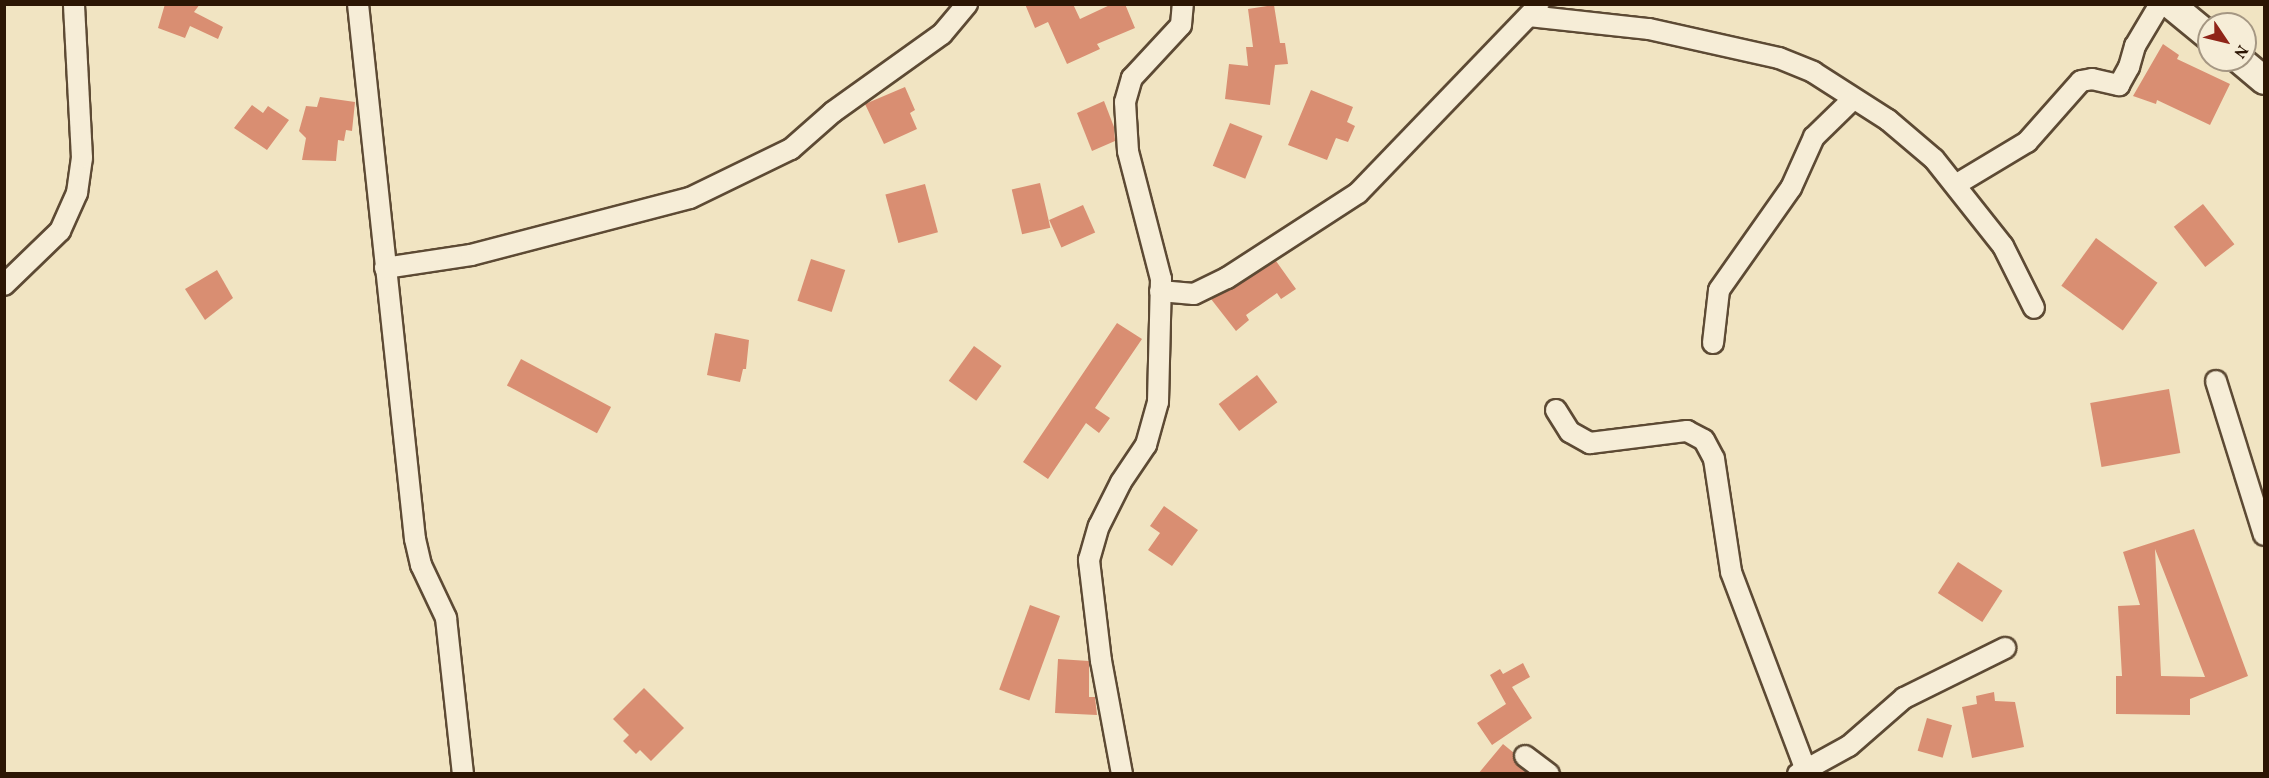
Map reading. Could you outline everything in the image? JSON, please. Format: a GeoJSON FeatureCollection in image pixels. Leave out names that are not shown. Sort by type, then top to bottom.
{"type":"FeatureCollection","features":[{"type":"Feature","properties":{"kind":"main road"},"geometry":{"type":"LineString","coordinates":[[2170,4],[2197,26]]}},
{"type":"Feature","properties":{"kind":"street"},"geometry":{"type":"LineString","coordinates":[[4,285],[60,231],[77,193],[82,158],[74,4]]}},
{"type":"Feature","properties":{"kind":"street"},"geometry":{"type":"LineString","coordinates":[[358,4],[415,539],[421,565],[446,618],[463,774]]}},
{"type":"Feature","properties":{"kind":"street"},"geometry":{"type":"LineString","coordinates":[[385,268],[471,255],[690,198],[791,149],[833,112],[942,34],[967,4]]}},
{"type":"Feature","properties":{"kind":"street"},"geometry":{"type":"LineString","coordinates":[[1122,774],[1101,661],[1089,560],[1100,526],[1121,482],[1146,445],[1158,402],[1160,291],[1145,206],[1128,151],[1125,102],[1132,78],[1181,25],[1183,4]]}},
{"type":"Feature","properties":{"kind":"street"},"geometry":{"type":"LineString","coordinates":[[1956,184],[2027,142],[2081,81],[2092,79],[2119,85],[2130,67],[2135,46],[2160,4]]}},
{"type":"Feature","properties":{"kind":"street"},"geometry":{"type":"LineString","coordinates":[[1160,291],[1194,294],[1227,278],[1358,193],[1535,10],[1649,29],[1779,58],[1813,72],[1887,120],[1956,184],[2003,246],[2034,308]]}},
{"type":"Feature","properties":{"kind":"street"},"geometry":{"type":"LineString","coordinates":[[1713,343],[1719,290],[1791,188],[1814,136],[1853,99]]}},
{"type":"Feature","properties":{"kind":"street"},"geometry":{"type":"LineString","coordinates":[[2216,381],[2265,535]]}},
{"type":"Feature","properties":{"kind":"street"},"geometry":{"type":"LineString","coordinates":[[1556,411],[1570,432],[1590,443],[1687,431],[1704,440],[1714,459],[1731,572],[1802,772],[1849,746],[1904,698],[2005,648]]}},
{"type":"Feature","properties":{"kind":"street"},"geometry":{"type":"LineString","coordinates":[[1525,756],[1549,774]]}},
{"type":"Feature","properties":{"kind":"building"},"geometry":{"type":"Polygon","coordinates":[[[165,4],[200,4],[194,12],[223,27],[218,39],[190,26],[185,38],[158,28],[165,4]]]}},
{"type":"Feature","properties":{"kind":"building"},"geometry":{"type":"Polygon","coordinates":[[[1025,4],[1073,4],[1080,19],[1112,4],[1125,4],[1135,28],[1097,44],[1100,49],[1067,64],[1048,22],[1035,28],[1025,4]]]}},
{"type":"Feature","properties":{"kind":"building"},"geometry":{"type":"Polygon","coordinates":[[[1274,5],[1280,43],[1285,43],[1288,64],[1275,65],[1270,105],[1225,99],[1229,64],[1248,66],[1246,47],[1253,47],[1248,9],[1274,5]]]}},
{"type":"Feature","properties":{"kind":"building"},"geometry":{"type":"Polygon","coordinates":[[[2163,44],[2179,55],[2177,59],[2197,68],[2197,72],[2205,72],[2230,84],[2210,125],[2157,100],[2156,104],[2133,96],[2163,44]]]}},
{"type":"Feature","properties":{"kind":"building"},"geometry":{"type":"Polygon","coordinates":[[[905,87],[915,110],[910,113],[917,129],[884,144],[865,104],[905,87]]]}},
{"type":"Feature","properties":{"kind":"building"},"geometry":{"type":"Polygon","coordinates":[[[1311,90],[1353,107],[1347,122],[1355,126],[1348,142],[1336,138],[1327,160],[1288,145],[1311,90]]]}},
{"type":"Feature","properties":{"kind":"building"},"geometry":{"type":"Polygon","coordinates":[[[320,97],[355,102],[352,131],[346,130],[344,141],[338,140],[336,161],[302,160],[306,138],[299,131],[306,106],[317,107],[320,97]]]}},
{"type":"Feature","properties":{"kind":"building"},"geometry":{"type":"Polygon","coordinates":[[[1104,101],[1114,127],[1115,141],[1092,151],[1077,113],[1104,101]]]}},
{"type":"Feature","properties":{"kind":"building"},"geometry":{"type":"Polygon","coordinates":[[[252,105],[263,113],[268,106],[289,120],[267,150],[234,128],[252,105]]]}},
{"type":"Feature","properties":{"kind":"building"},"geometry":{"type":"Polygon","coordinates":[[[1230,123],[1262,136],[1245,179],[1213,166],[1230,123]]]}},
{"type":"Feature","properties":{"kind":"building"},"geometry":{"type":"Polygon","coordinates":[[[1040,183],[1050,228],[1022,234],[1012,190],[1040,183]]]}},
{"type":"Feature","properties":{"kind":"building"},"geometry":{"type":"Polygon","coordinates":[[[925,184],[938,232],[898,243],[885,195],[925,184]]]}},
{"type":"Feature","properties":{"kind":"building"},"geometry":{"type":"Polygon","coordinates":[[[2203,204],[2234,244],[2205,267],[2174,227],[2203,204]]]}},
{"type":"Feature","properties":{"kind":"building"},"geometry":{"type":"Polygon","coordinates":[[[1083,205],[1095,232],[1061,247],[1049,220],[1083,205]]]}},
{"type":"Feature","properties":{"kind":"building"},"geometry":{"type":"Polygon","coordinates":[[[2096,238],[2157,283],[2123,330],[2061,286],[2096,238]]]}},
{"type":"Feature","properties":{"kind":"building"},"geometry":{"type":"Polygon","coordinates":[[[811,259],[845,270],[832,312],[797,301],[811,259]]]}},
{"type":"Feature","properties":{"kind":"building"},"geometry":{"type":"Polygon","coordinates":[[[1276,261],[1296,289],[1281,299],[1277,293],[1246,315],[1249,320],[1236,331],[1211,299],[1276,261]]]}},
{"type":"Feature","properties":{"kind":"building"},"geometry":{"type":"Polygon","coordinates":[[[217,270],[233,298],[205,320],[185,289],[217,270]]]}},
{"type":"Feature","properties":{"kind":"building"},"geometry":{"type":"Polygon","coordinates":[[[1117,323],[1142,339],[1095,408],[1110,418],[1099,433],[1086,423],[1048,479],[1023,462],[1117,323]]]}},
{"type":"Feature","properties":{"kind":"building"},"geometry":{"type":"Polygon","coordinates":[[[715,333],[749,340],[746,369],[743,369],[740,382],[707,375],[715,333]]]}},
{"type":"Feature","properties":{"kind":"building"},"geometry":{"type":"Polygon","coordinates":[[[974,346],[1002,366],[976,401],[949,381],[974,346]]]}},
{"type":"Feature","properties":{"kind":"building"},"geometry":{"type":"Polygon","coordinates":[[[521,359],[611,407],[597,433],[507,385],[521,359]]]}},
{"type":"Feature","properties":{"kind":"building"},"geometry":{"type":"Polygon","coordinates":[[[1257,375],[1277,402],[1239,431],[1219,404],[1257,375]]]}},
{"type":"Feature","properties":{"kind":"building"},"geometry":{"type":"Polygon","coordinates":[[[2169,389],[2180,453],[2102,467],[2090,403],[2169,389]]]}},
{"type":"Feature","properties":{"kind":"building"},"geometry":{"type":"Polygon","coordinates":[[[1164,506],[1198,530],[1172,566],[1148,550],[1160,533],[1150,526],[1164,506]]]}},
{"type":"Feature","properties":{"kind":"building"},"geometry":{"type":"Polygon","coordinates":[[[2194,529],[2248,676],[2190,699],[2190,715],[2116,714],[2116,676],[2122,676],[2118,606],[2140,605],[2123,552],[2194,529]],[[2155,549],[2161,676],[2205,677],[2155,549]]]}},
{"type":"Feature","properties":{"kind":"building"},"geometry":{"type":"Polygon","coordinates":[[[1958,562],[2002,591],[1982,622],[1938,593],[1958,562]]]}},
{"type":"Feature","properties":{"kind":"building"},"geometry":{"type":"Polygon","coordinates":[[[1030,605],[1060,616],[1029,701],[999,690],[1030,605]]]}},
{"type":"Feature","properties":{"kind":"building"},"geometry":{"type":"Polygon","coordinates":[[[1058,659],[1089,661],[1089,697],[1095,697],[1097,715],[1055,713],[1058,659]]]}},
{"type":"Feature","properties":{"kind":"building"},"geometry":{"type":"Polygon","coordinates":[[[1523,663],[1530,677],[1512,687],[1532,718],[1492,745],[1477,723],[1506,704],[1490,675],[1500,669],[1503,674],[1523,663]]]}},
{"type":"Feature","properties":{"kind":"building"},"geometry":{"type":"Polygon","coordinates":[[[644,688],[684,728],[651,761],[640,750],[636,754],[623,741],[629,735],[613,719],[644,688]]]}},
{"type":"Feature","properties":{"kind":"building"},"geometry":{"type":"Polygon","coordinates":[[[1994,692],[1995,701],[2015,702],[2024,747],[1972,758],[1962,707],[1977,704],[1976,696],[1994,692]]]}},
{"type":"Feature","properties":{"kind":"building"},"geometry":{"type":"Polygon","coordinates":[[[1927,718],[1952,725],[1943,758],[1918,751],[1927,718]]]}},
{"type":"Feature","properties":{"kind":"building"},"geometry":{"type":"Polygon","coordinates":[[[1503,744],[1514,753],[1517,765],[1528,774],[1478,774],[1503,744]]]}}]}
